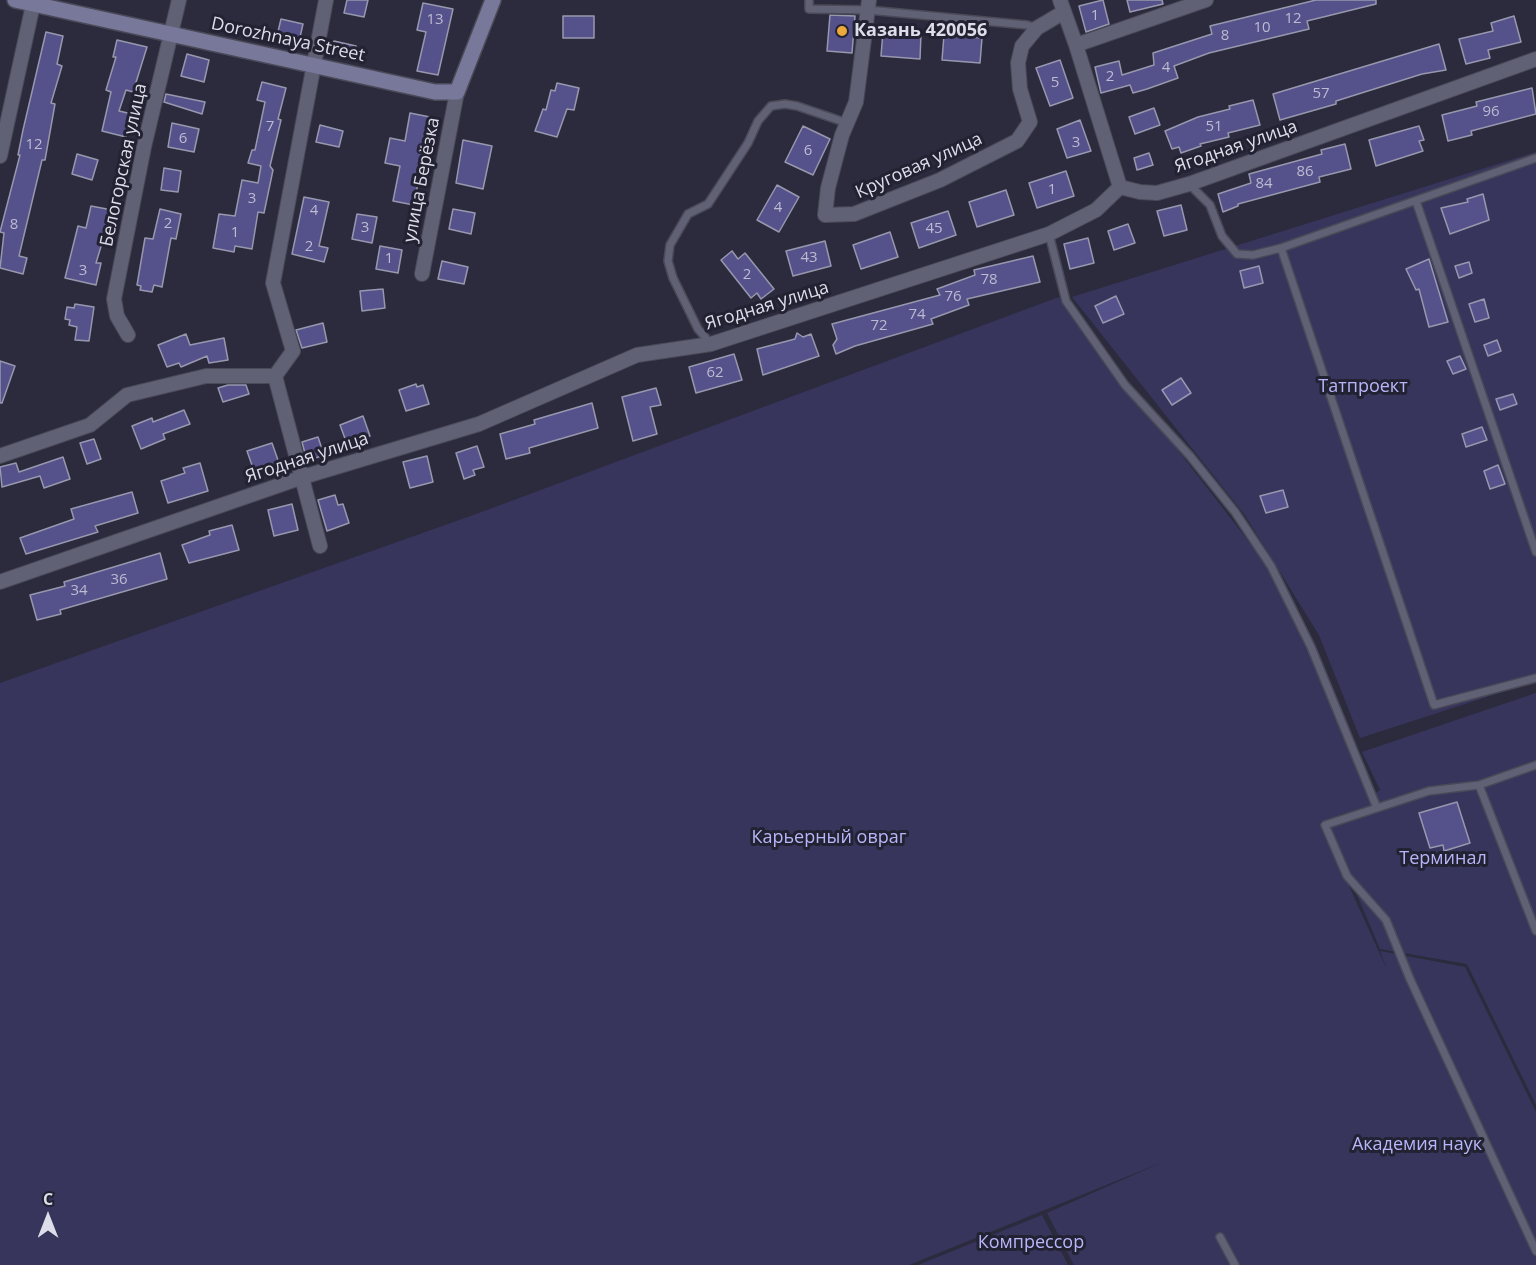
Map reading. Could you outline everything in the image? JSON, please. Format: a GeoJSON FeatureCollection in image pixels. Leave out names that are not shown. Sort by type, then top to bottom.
{"type":"FeatureCollection","features":[{"type":"Feature","properties":{"kind":"street","name":"Dorozhnaya Street"},"geometry":{"type":"LineString","coordinates":[[15,0],[34,2],[171,36],[435,92],[457,92]]}},
{"type":"Feature","properties":{"kind":"street","name":"Белогорская улица"},"geometry":{"type":"LineString","coordinates":[[128,335],[117,316],[114,299],[144,147],[179,0]]}},
{"type":"Feature","properties":{"kind":"street"},"geometry":{"type":"LineString","coordinates":[[275,376],[293,351],[273,283],[326,0]]}},
{"type":"Feature","properties":{"kind":"street"},"geometry":{"type":"LineString","coordinates":[[457,92],[493,0]]}},
{"type":"Feature","properties":{"kind":"street"},"geometry":{"type":"LineString","coordinates":[[1076,45],[1206,0]]}},
{"type":"Feature","properties":{"kind":"street"},"geometry":{"type":"LineString","coordinates":[[0,156],[34,2]]}},
{"type":"Feature","properties":{"kind":"street","name":"Круговая улица"},"geometry":{"type":"LineString","coordinates":[[869,5],[856,102],[847,123],[828,188],[825,215],[854,214],[940,180],[1017,141],[1030,122],[1020,89],[1018,63],[1022,46],[1037,28],[1062,6]]}},
{"type":"Feature","properties":{"kind":"street"},"geometry":{"type":"LineString","coordinates":[[1062,6],[1120,188]]}},
{"type":"Feature","properties":{"kind":"street","name":"Ягодная улица"},"geometry":{"type":"LineString","coordinates":[[0,582],[303,477],[479,424],[545,393],[636,355],[711,344],[1049,234],[1096,210],[1120,188],[1140,192],[1157,192],[1189,184],[1536,58]]}},
{"type":"Feature","properties":{"kind":"street","name":"улица Берёзка"},"geometry":{"type":"LineString","coordinates":[[422,274],[457,92]]}},
{"type":"Feature","properties":{"kind":"street"},"geometry":{"type":"LineString","coordinates":[[0,456],[90,425],[127,395],[206,376],[275,376]]}},
{"type":"Feature","properties":{"kind":"street"},"geometry":{"type":"LineString","coordinates":[[275,376],[320,546]]}},
{"type":"Feature","properties":{"kind":"lane"},"geometry":{"type":"LineString","coordinates":[[808,0],[809,9],[869,5],[1037,28]]}},
{"type":"Feature","properties":{"kind":"lane"},"geometry":{"type":"LineString","coordinates":[[711,344],[698,329],[673,278],[669,261],[669,245],[688,214],[708,204],[748,143],[758,121],[771,106],[785,104],[797,106],[847,123]]}},
{"type":"Feature","properties":{"kind":"lane"},"geometry":{"type":"LineString","coordinates":[[1189,184],[1210,206],[1222,236],[1237,254],[1253,255],[1281,248],[1536,158]]}},
{"type":"Feature","properties":{"kind":"lane"},"geometry":{"type":"LineString","coordinates":[[1416,201],[1536,552]]}},
{"type":"Feature","properties":{"kind":"lane"},"geometry":{"type":"LineString","coordinates":[[1049,234],[1066,301],[1125,384],[1190,456],[1235,512],[1271,566],[1311,646],[1377,808]]}},
{"type":"Feature","properties":{"kind":"lane"},"geometry":{"type":"LineString","coordinates":[[1281,248],[1434,705],[1536,678]]}},
{"type":"Feature","properties":{"kind":"lane"},"geometry":{"type":"LineString","coordinates":[[1536,765],[1479,785],[1429,791],[1325,825],[1347,876],[1386,920],[1410,979],[1536,1251]]}},
{"type":"Feature","properties":{"kind":"lane"},"geometry":{"type":"LineString","coordinates":[[1479,785],[1536,931]]}},
{"type":"Feature","properties":{"kind":"lane"},"geometry":{"type":"LineString","coordinates":[[1221,1237],[1235,1265]]}},
{"type":"Feature","properties":{"kind":"green space","name":"Татпроект"},"geometry":{"type":"Polygon","coordinates":[[[1536,152],[1536,681],[1360,738],[1319,635],[1244,514],[1072,297],[1536,152]]]}},
{"type":"Feature","properties":{"kind":"green space","name":"Карьерный овраг"},"geometry":{"type":"Polygon","coordinates":[[[1059,297],[1267,565],[1376,793],[1380,790],[1362,752],[1536,693],[1536,1105],[1467,964],[1380,949],[1328,826],[1348,812],[1320,822],[1388,972],[1380,951],[1465,967],[1536,1112],[1536,1265],[1074,1265],[1047,1213],[1163,1162],[909,1265],[0,1265],[0,683],[479,513],[1059,297]]]}},
{"type":"Feature","properties":{"kind":"green space","name":"Компрессор"},"geometry":{"type":"Polygon","coordinates":[[[1042,1215],[1068,1265],[918,1265],[1042,1215]]]}},
{"type":"Feature","properties":{"kind":"building"},"geometry":{"type":"Polygon","coordinates":[[[347,0],[368,0],[364,17],[344,13],[347,0]]]}},
{"type":"Feature","properties":{"kind":"building"},"geometry":{"type":"Polygon","coordinates":[[[1103,0],[1109,24],[1086,32],[1079,6],[1103,0]]]}},
{"type":"Feature","properties":{"kind":"building"},"geometry":{"type":"Polygon","coordinates":[[[1127,0],[1162,0],[1163,4],[1130,12],[1127,0]]]}},
{"type":"Feature","properties":{"kind":"building"},"geometry":{"type":"Polygon","coordinates":[[[1316,0],[1376,0],[1376,4],[1307,21],[1309,29],[1209,53],[1174,66],[1178,78],[1147,89],[1133,93],[1130,85],[1101,93],[1095,67],[1119,61],[1122,75],[1154,65],[1153,53],[1212,34],[1210,26],[1316,0]]]}},
{"type":"Feature","properties":{"kind":"building"},"geometry":{"type":"Polygon","coordinates":[[[423,3],[453,9],[438,75],[417,71],[426,32],[417,30],[423,3]]]}},
{"type":"Feature","properties":{"kind":"building"},"geometry":{"type":"Polygon","coordinates":[[[830,15],[855,16],[852,53],[827,51],[830,15]]]}},
{"type":"Feature","properties":{"kind":"building"},"geometry":{"type":"Polygon","coordinates":[[[563,16],[594,16],[594,38],[563,38],[563,16]]]}},
{"type":"Feature","properties":{"kind":"building"},"geometry":{"type":"Polygon","coordinates":[[[1514,16],[1521,42],[1488,50],[1490,58],[1466,64],[1459,39],[1493,31],[1491,23],[1514,16]]]}},
{"type":"Feature","properties":{"kind":"building"},"geometry":{"type":"Polygon","coordinates":[[[281,19],[303,24],[298,46],[276,40],[281,19]]]}},
{"type":"Feature","properties":{"kind":"building"},"geometry":{"type":"Polygon","coordinates":[[[883,31],[921,34],[920,59],[881,56],[883,31]]]}},
{"type":"Feature","properties":{"kind":"building"},"geometry":{"type":"Polygon","coordinates":[[[46,32],[63,36],[57,64],[62,66],[51,103],[55,104],[45,160],[42,160],[19,256],[27,258],[23,274],[0,268],[4,233],[0,232],[20,155],[18,155],[23,130],[46,32]]]}},
{"type":"Feature","properties":{"kind":"building"},"geometry":{"type":"Polygon","coordinates":[[[944,35],[982,38],[980,63],[942,60],[944,35]]]}},
{"type":"Feature","properties":{"kind":"building"},"geometry":{"type":"Polygon","coordinates":[[[117,40],[147,47],[133,92],[126,90],[119,111],[132,114],[126,137],[102,131],[111,92],[106,90],[116,57],[113,57],[117,40]]]}},
{"type":"Feature","properties":{"kind":"building"},"geometry":{"type":"Polygon","coordinates":[[[334,41],[356,46],[353,57],[331,52],[334,41]]]}},
{"type":"Feature","properties":{"kind":"building"},"geometry":{"type":"Polygon","coordinates":[[[1439,44],[1446,70],[1422,74],[1336,101],[1336,104],[1280,120],[1273,94],[1439,44]]]}},
{"type":"Feature","properties":{"kind":"building"},"geometry":{"type":"Polygon","coordinates":[[[187,54],[209,60],[204,82],[181,76],[187,54]]]}},
{"type":"Feature","properties":{"kind":"building"},"geometry":{"type":"Polygon","coordinates":[[[1060,60],[1073,98],[1050,106],[1036,68],[1060,60]]]}},
{"type":"Feature","properties":{"kind":"building"},"geometry":{"type":"Polygon","coordinates":[[[262,82],[286,88],[278,119],[281,120],[270,166],[273,170],[264,213],[258,212],[252,249],[235,246],[234,252],[213,248],[219,214],[235,216],[242,180],[258,183],[261,166],[248,163],[252,150],[255,150],[265,102],[257,100],[262,82]]]}},
{"type":"Feature","properties":{"kind":"building"},"geometry":{"type":"Polygon","coordinates":[[[557,83],[579,88],[574,110],[567,109],[557,137],[535,131],[543,109],[546,110],[551,90],[555,91],[557,83]]]}},
{"type":"Feature","properties":{"kind":"building"},"geometry":{"type":"Polygon","coordinates":[[[1532,88],[1536,114],[1471,131],[1472,135],[1448,141],[1442,115],[1477,106],[1476,102],[1532,88]]]}},
{"type":"Feature","properties":{"kind":"building"},"geometry":{"type":"Polygon","coordinates":[[[166,94],[205,102],[202,114],[164,102],[166,94]]]}},
{"type":"Feature","properties":{"kind":"building"},"geometry":{"type":"Polygon","coordinates":[[[1253,100],[1260,125],[1228,133],[1229,137],[1200,144],[1201,146],[1181,153],[1179,147],[1172,149],[1165,131],[1198,117],[1230,109],[1229,106],[1253,100]]]}},
{"type":"Feature","properties":{"kind":"building"},"geometry":{"type":"Polygon","coordinates":[[[1154,108],[1160,125],[1135,134],[1129,117],[1154,108]]]}},
{"type":"Feature","properties":{"kind":"building"},"geometry":{"type":"Polygon","coordinates":[[[410,113],[430,117],[414,205],[393,201],[400,166],[385,163],[390,138],[405,141],[410,113]]]}},
{"type":"Feature","properties":{"kind":"building"},"geometry":{"type":"Polygon","coordinates":[[[1080,120],[1091,151],[1067,158],[1057,129],[1080,120]]]}},
{"type":"Feature","properties":{"kind":"building"},"geometry":{"type":"Polygon","coordinates":[[[172,123],[199,129],[194,152],[168,147],[172,123]]]}},
{"type":"Feature","properties":{"kind":"building"},"geometry":{"type":"Polygon","coordinates":[[[320,125],[343,131],[339,147],[316,142],[320,125]]]}},
{"type":"Feature","properties":{"kind":"building"},"geometry":{"type":"Polygon","coordinates":[[[803,126],[830,139],[813,175],[785,162],[803,126]]]}},
{"type":"Feature","properties":{"kind":"building"},"geometry":{"type":"Polygon","coordinates":[[[1419,126],[1424,140],[1419,141],[1423,151],[1376,166],[1369,140],[1419,126]]]}},
{"type":"Feature","properties":{"kind":"building"},"geometry":{"type":"Polygon","coordinates":[[[463,140],[492,146],[483,189],[456,183],[463,140]]]}},
{"type":"Feature","properties":{"kind":"building"},"geometry":{"type":"Polygon","coordinates":[[[1345,144],[1351,169],[1319,177],[1320,182],[1238,204],[1223,212],[1218,194],[1251,183],[1249,174],[1322,154],[1321,150],[1345,144]]]}},
{"type":"Feature","properties":{"kind":"building"},"geometry":{"type":"Polygon","coordinates":[[[1149,153],[1153,165],[1137,170],[1134,158],[1149,153]]]}},
{"type":"Feature","properties":{"kind":"building"},"geometry":{"type":"Polygon","coordinates":[[[77,154],[98,160],[92,180],[72,174],[77,154]]]}},
{"type":"Feature","properties":{"kind":"building"},"geometry":{"type":"Polygon","coordinates":[[[164,168],[181,171],[178,192],[161,190],[164,168]]]}},
{"type":"Feature","properties":{"kind":"building"},"geometry":{"type":"Polygon","coordinates":[[[1066,171],[1074,196],[1037,208],[1029,183],[1066,171]]]}},
{"type":"Feature","properties":{"kind":"building"},"geometry":{"type":"Polygon","coordinates":[[[777,185],[799,197],[779,232],[757,220],[777,185]]]}},
{"type":"Feature","properties":{"kind":"building"},"geometry":{"type":"Polygon","coordinates":[[[1006,190],[1014,215],[977,227],[969,202],[1006,190]]]}},
{"type":"Feature","properties":{"kind":"building"},"geometry":{"type":"Polygon","coordinates":[[[1483,194],[1489,220],[1450,234],[1441,208],[1468,202],[1467,199],[1483,194]]]}},
{"type":"Feature","properties":{"kind":"building"},"geometry":{"type":"Polygon","coordinates":[[[304,197],[329,202],[319,246],[328,248],[324,262],[292,254],[304,197]]]}},
{"type":"Feature","properties":{"kind":"building"},"geometry":{"type":"Polygon","coordinates":[[[1181,205],[1187,230],[1164,236],[1157,211],[1181,205]]]}},
{"type":"Feature","properties":{"kind":"building"},"geometry":{"type":"Polygon","coordinates":[[[91,206],[112,210],[96,263],[101,263],[96,285],[65,278],[78,226],[86,228],[91,206]]]}},
{"type":"Feature","properties":{"kind":"building"},"geometry":{"type":"Polygon","coordinates":[[[160,209],[181,214],[176,239],[171,238],[162,287],[154,285],[152,292],[140,290],[141,286],[137,285],[145,238],[153,239],[160,209]]]}},
{"type":"Feature","properties":{"kind":"building"},"geometry":{"type":"Polygon","coordinates":[[[453,209],[475,213],[471,234],[449,229],[453,209]]]}},
{"type":"Feature","properties":{"kind":"building"},"geometry":{"type":"Polygon","coordinates":[[[948,211],[956,235],[919,248],[911,223],[948,211]]]}},
{"type":"Feature","properties":{"kind":"building"},"geometry":{"type":"Polygon","coordinates":[[[357,214],[377,217],[372,243],[352,239],[357,214]]]}},
{"type":"Feature","properties":{"kind":"building"},"geometry":{"type":"Polygon","coordinates":[[[1128,224],[1135,243],[1114,250],[1108,231],[1128,224]]]}},
{"type":"Feature","properties":{"kind":"building"},"geometry":{"type":"Polygon","coordinates":[[[890,232],[898,257],[861,269],[853,245],[890,232]]]}},
{"type":"Feature","properties":{"kind":"building"},"geometry":{"type":"Polygon","coordinates":[[[1088,238],[1094,263],[1070,269],[1064,244],[1088,238]]]}},
{"type":"Feature","properties":{"kind":"building"},"geometry":{"type":"Polygon","coordinates":[[[825,241],[831,266],[793,276],[786,251],[825,241]]]}},
{"type":"Feature","properties":{"kind":"building"},"geometry":{"type":"Polygon","coordinates":[[[380,246],[402,250],[398,273],[376,269],[380,246]]]}},
{"type":"Feature","properties":{"kind":"building"},"geometry":{"type":"Polygon","coordinates":[[[732,251],[738,259],[745,253],[774,289],[761,299],[757,293],[751,298],[721,260],[732,251]]]}},
{"type":"Feature","properties":{"kind":"building"},"geometry":{"type":"Polygon","coordinates":[[[1033,256],[1040,282],[967,299],[969,305],[931,319],[933,324],[855,346],[836,354],[833,345],[837,339],[832,324],[940,295],[937,289],[975,275],[974,270],[1033,256]]]}},
{"type":"Feature","properties":{"kind":"building"},"geometry":{"type":"Polygon","coordinates":[[[1429,259],[1448,322],[1429,327],[1419,289],[1416,290],[1406,269],[1429,259]]]}},
{"type":"Feature","properties":{"kind":"building"},"geometry":{"type":"Polygon","coordinates":[[[442,261],[468,267],[464,284],[438,279],[442,261]]]}},
{"type":"Feature","properties":{"kind":"building"},"geometry":{"type":"Polygon","coordinates":[[[1469,262],[1472,273],[1459,278],[1455,266],[1469,262]]]}},
{"type":"Feature","properties":{"kind":"building"},"geometry":{"type":"Polygon","coordinates":[[[1259,266],[1263,283],[1244,288],[1240,271],[1259,266]]]}},
{"type":"Feature","properties":{"kind":"building"},"geometry":{"type":"Polygon","coordinates":[[[383,289],[385,308],[362,311],[360,291],[383,289]]]}},
{"type":"Feature","properties":{"kind":"building"},"geometry":{"type":"Polygon","coordinates":[[[1116,296],[1124,314],[1103,323],[1095,306],[1116,296]]]}},
{"type":"Feature","properties":{"kind":"building"},"geometry":{"type":"Polygon","coordinates":[[[1484,299],[1489,318],[1475,322],[1469,304],[1484,299]]]}},
{"type":"Feature","properties":{"kind":"building"},"geometry":{"type":"Polygon","coordinates":[[[75,304],[94,307],[89,341],[75,340],[77,327],[69,325],[70,320],[65,319],[67,307],[74,308],[75,304]]]}},
{"type":"Feature","properties":{"kind":"building"},"geometry":{"type":"Polygon","coordinates":[[[323,323],[327,342],[302,348],[296,330],[323,323]]]}},
{"type":"Feature","properties":{"kind":"building"},"geometry":{"type":"Polygon","coordinates":[[[797,333],[803,337],[811,334],[819,356],[763,375],[757,349],[795,339],[797,333]]]}},
{"type":"Feature","properties":{"kind":"building"},"geometry":{"type":"Polygon","coordinates":[[[186,334],[190,345],[224,338],[228,360],[209,363],[207,356],[181,367],[179,363],[167,367],[158,345],[186,334]]]}},
{"type":"Feature","properties":{"kind":"building"},"geometry":{"type":"Polygon","coordinates":[[[1497,340],[1501,351],[1488,356],[1484,345],[1497,340]]]}},
{"type":"Feature","properties":{"kind":"building"},"geometry":{"type":"Polygon","coordinates":[[[734,354],[742,380],[696,393],[689,367],[734,354]]]}},
{"type":"Feature","properties":{"kind":"building"},"geometry":{"type":"Polygon","coordinates":[[[1460,356],[1466,369],[1453,374],[1447,361],[1460,356]]]}},
{"type":"Feature","properties":{"kind":"building"},"geometry":{"type":"Polygon","coordinates":[[[0,361],[15,366],[2,403],[0,403],[0,361]]]}},
{"type":"Feature","properties":{"kind":"building"},"geometry":{"type":"Polygon","coordinates":[[[1181,378],[1191,393],[1172,405],[1162,390],[1181,378]]]}},
{"type":"Feature","properties":{"kind":"building"},"geometry":{"type":"Polygon","coordinates":[[[416,384],[417,387],[423,385],[429,404],[406,411],[399,390],[416,384]]]}},
{"type":"Feature","properties":{"kind":"building"},"geometry":{"type":"Polygon","coordinates":[[[228,385],[246,385],[249,394],[223,402],[218,388],[228,385]]]}},
{"type":"Feature","properties":{"kind":"building"},"geometry":{"type":"Polygon","coordinates":[[[656,388],[661,405],[650,407],[657,434],[633,441],[622,397],[656,388]]]}},
{"type":"Feature","properties":{"kind":"building"},"geometry":{"type":"Polygon","coordinates":[[[1513,394],[1517,404],[1500,410],[1496,399],[1513,394]]]}},
{"type":"Feature","properties":{"kind":"building"},"geometry":{"type":"Polygon","coordinates":[[[592,403],[598,428],[529,448],[530,453],[506,459],[500,434],[535,424],[534,420],[592,403]]]}},
{"type":"Feature","properties":{"kind":"building"},"geometry":{"type":"Polygon","coordinates":[[[184,410],[190,424],[163,434],[165,439],[141,449],[132,426],[152,418],[153,422],[184,410]]]}},
{"type":"Feature","properties":{"kind":"building"},"geometry":{"type":"Polygon","coordinates":[[[363,416],[370,436],[347,444],[340,425],[363,416]]]}},
{"type":"Feature","properties":{"kind":"building"},"geometry":{"type":"Polygon","coordinates":[[[1482,427],[1487,440],[1466,447],[1462,434],[1482,427]]]}},
{"type":"Feature","properties":{"kind":"building"},"geometry":{"type":"Polygon","coordinates":[[[318,437],[324,455],[307,461],[302,442],[318,437]]]}},
{"type":"Feature","properties":{"kind":"building"},"geometry":{"type":"Polygon","coordinates":[[[94,439],[101,459],[87,464],[80,443],[94,439]]]}},
{"type":"Feature","properties":{"kind":"building"},"geometry":{"type":"Polygon","coordinates":[[[272,443],[279,463],[254,471],[247,451],[272,443]]]}},
{"type":"Feature","properties":{"kind":"building"},"geometry":{"type":"Polygon","coordinates":[[[477,446],[484,467],[473,470],[475,475],[464,479],[456,453],[477,446]]]}},
{"type":"Feature","properties":{"kind":"building"},"geometry":{"type":"Polygon","coordinates":[[[427,456],[433,482],[410,488],[403,462],[427,456]]]}},
{"type":"Feature","properties":{"kind":"building"},"geometry":{"type":"Polygon","coordinates":[[[63,457],[70,479],[44,488],[40,476],[2,487],[0,467],[16,463],[19,472],[63,457]]]}},
{"type":"Feature","properties":{"kind":"building"},"geometry":{"type":"Polygon","coordinates":[[[200,463],[208,491],[168,503],[161,481],[185,473],[183,468],[200,463]]]}},
{"type":"Feature","properties":{"kind":"building"},"geometry":{"type":"Polygon","coordinates":[[[1498,465],[1505,484],[1490,489],[1484,471],[1498,465]]]}},
{"type":"Feature","properties":{"kind":"building"},"geometry":{"type":"Polygon","coordinates":[[[1283,490],[1288,507],[1266,513],[1260,496],[1283,490]]]}},
{"type":"Feature","properties":{"kind":"building"},"geometry":{"type":"Polygon","coordinates":[[[132,492],[138,513],[95,526],[98,532],[26,554],[20,538],[74,519],[71,509],[132,492]]]}},
{"type":"Feature","properties":{"kind":"building"},"geometry":{"type":"Polygon","coordinates":[[[335,495],[338,505],[343,504],[349,523],[327,531],[318,500],[335,495]]]}},
{"type":"Feature","properties":{"kind":"building"},"geometry":{"type":"Polygon","coordinates":[[[292,504],[298,530],[274,536],[268,510],[292,504]]]}},
{"type":"Feature","properties":{"kind":"building"},"geometry":{"type":"Polygon","coordinates":[[[232,525],[239,550],[189,563],[182,545],[210,535],[209,531],[232,525]]]}},
{"type":"Feature","properties":{"kind":"building"},"geometry":{"type":"Polygon","coordinates":[[[160,553],[167,579],[60,610],[61,614],[37,620],[30,595],[65,586],[64,582],[160,553]]]}},
{"type":"Feature","properties":{"kind":"building"},"geometry":{"type":"Polygon","coordinates":[[[1457,802],[1470,843],[1444,851],[1443,845],[1430,848],[1419,813],[1457,802]]]}},
{"type":"Feature","properties":{"kind":"place","name":"Казань 420056"},"geometry":{"type":"Point","coordinates":[842,31]}},
{"type":"Feature","properties":{"kind":"park label","name":"Терминал"},"geometry":{"type":"Point","coordinates":[1443,859]}},
{"type":"Feature","properties":{"kind":"park label","name":"Академия наук"},"geometry":{"type":"Point","coordinates":[1417,1145]}}]}
